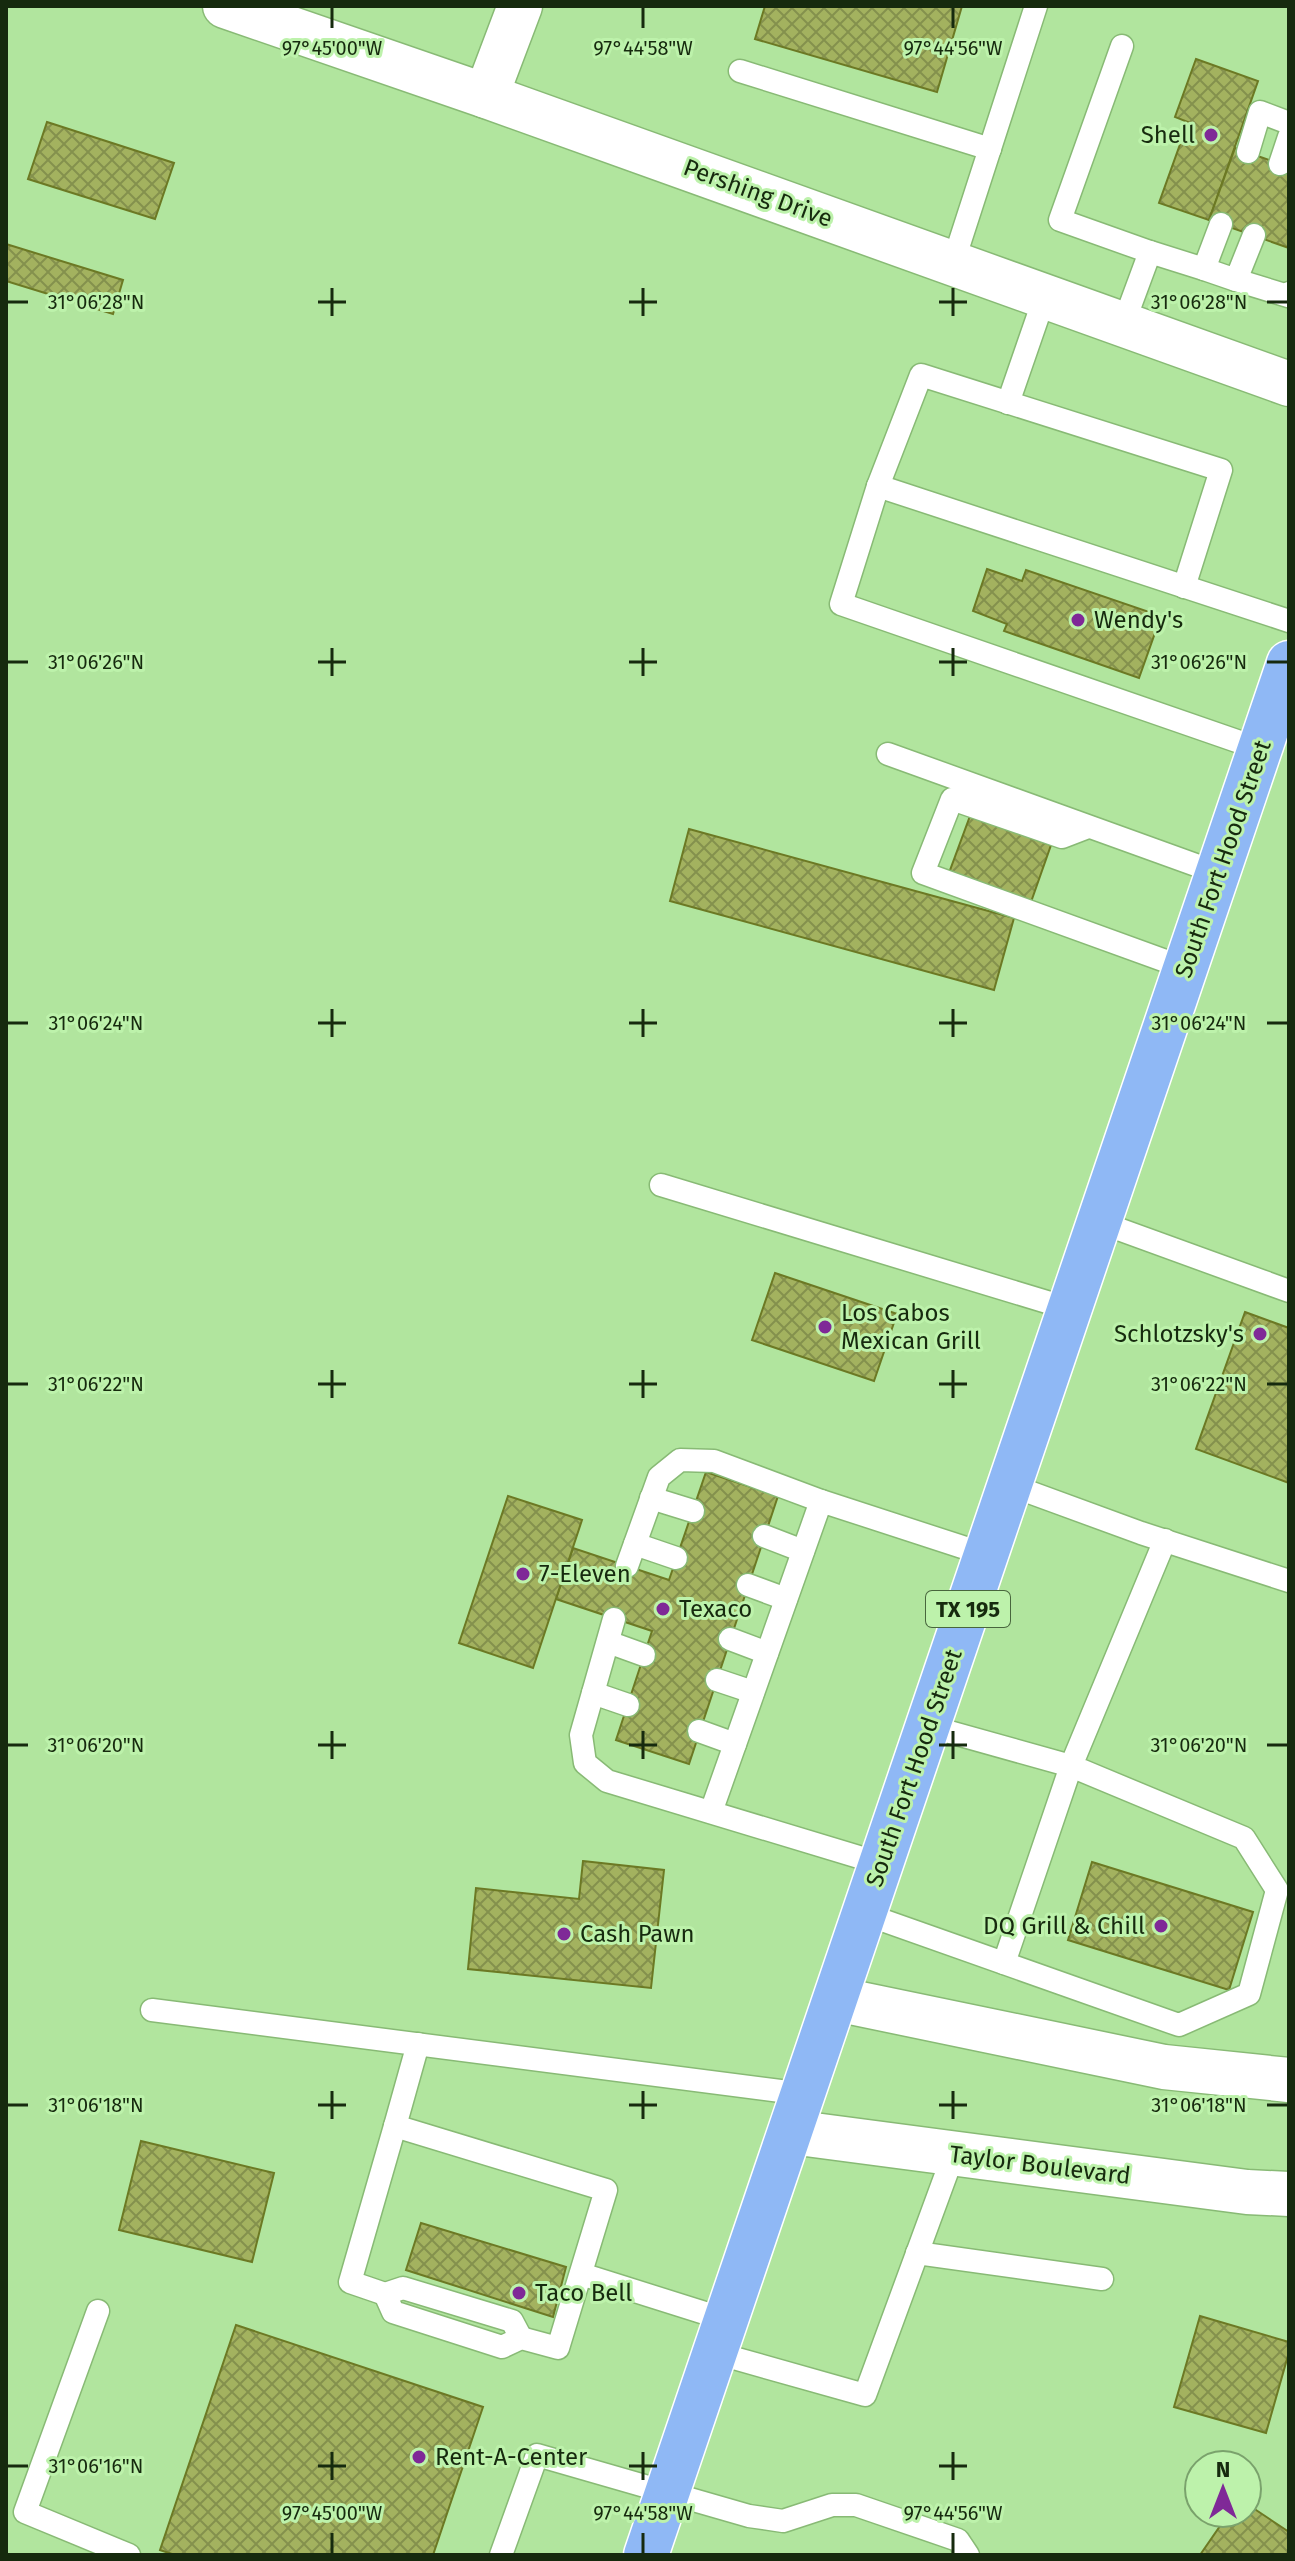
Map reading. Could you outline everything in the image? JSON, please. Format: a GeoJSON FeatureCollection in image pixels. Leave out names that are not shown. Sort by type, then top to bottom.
{"type":"FeatureCollection","features":[{"type":"Feature","properties":{"kind":"highway","name":"South Fort Hood Street"},"geometry":{"type":"LineString","coordinates":[[646,2555],[1185,968],[1286,680]]}},
{"type":"Feature","properties":{"kind":"street","name":"Pershing Drive"},"geometry":{"type":"LineString","coordinates":[[225,6],[486,96],[1289,384]]}},
{"type":"Feature","properties":{"kind":"street"},"geometry":{"type":"LineString","coordinates":[[486,96],[520,6]]}},
{"type":"Feature","properties":{"kind":"street"},"geometry":{"type":"LineString","coordinates":[[836,1999],[1164,2067],[1289,2080]]}},
{"type":"Feature","properties":{"kind":"street","name":"Taylor Boulevard"},"geometry":{"type":"LineString","coordinates":[[797,2113],[954,2153],[1247,2192],[1289,2194]]}},
{"type":"Feature","properties":{"kind":"lane"},"geometry":{"type":"LineString","coordinates":[[953,263],[1036,6]]}},
{"type":"Feature","properties":{"kind":"lane"},"geometry":{"type":"LineString","coordinates":[[1122,46],[1060,220],[1236,280],[1288,296],[1289,293]]}},
{"type":"Feature","properties":{"kind":"lane"},"geometry":{"type":"LineString","coordinates":[[740,71],[990,149]]}},
{"type":"Feature","properties":{"kind":"lane"},"geometry":{"type":"LineString","coordinates":[[1248,152],[1260,112],[1289,123]]}},
{"type":"Feature","properties":{"kind":"lane"},"geometry":{"type":"LineString","coordinates":[[1280,164],[1289,137]]}},
{"type":"Feature","properties":{"kind":"lane"},"geometry":{"type":"LineString","coordinates":[[1204,269],[1221,224]]}},
{"type":"Feature","properties":{"kind":"lane"},"geometry":{"type":"LineString","coordinates":[[1236,280],[1254,235]]}},
{"type":"Feature","properties":{"kind":"lane"},"geometry":{"type":"LineString","coordinates":[[1123,325],[1150,252]]}},
{"type":"Feature","properties":{"kind":"lane"},"geometry":{"type":"LineString","coordinates":[[1008,403],[1045,296]]}},
{"type":"Feature","properties":{"kind":"lane"},"geometry":{"type":"LineString","coordinates":[[1184,587],[1221,470],[921,375],[878,486],[841,604],[1260,749]]}},
{"type":"Feature","properties":{"kind":"lane"},"geometry":{"type":"LineString","coordinates":[[878,486],[1289,621]]}},
{"type":"Feature","properties":{"kind":"lane"},"geometry":{"type":"LineString","coordinates":[[888,754],[1218,873]]}},
{"type":"Feature","properties":{"kind":"lane"},"geometry":{"type":"LineString","coordinates":[[1088,827],[1062,837],[952,799],[923,873],[1185,968]]}},
{"type":"Feature","properties":{"kind":"lane"},"geometry":{"type":"LineString","coordinates":[[661,1185],[1070,1309]]}},
{"type":"Feature","properties":{"kind":"lane"},"geometry":{"type":"LineString","coordinates":[[1099,1222],[1289,1291]]}},
{"type":"Feature","properties":{"kind":"lane"},"geometry":{"type":"LineString","coordinates":[[627,1566],[659,1477],[680,1460],[714,1461],[821,1501],[987,1555]]}},
{"type":"Feature","properties":{"kind":"lane"},"geometry":{"type":"LineString","coordinates":[[1010,1485],[1289,1581]]}},
{"type":"Feature","properties":{"kind":"lane"},"geometry":{"type":"LineString","coordinates":[[651,1498],[693,1511]]}},
{"type":"Feature","properties":{"kind":"lane"},"geometry":{"type":"LineString","coordinates":[[711,1812],[821,1501]]}},
{"type":"Feature","properties":{"kind":"lane"},"geometry":{"type":"LineString","coordinates":[[764,1536],[803,1551]]}},
{"type":"Feature","properties":{"kind":"lane"},"geometry":{"type":"LineString","coordinates":[[1004,1963],[1071,1766],[1165,1540]]}},
{"type":"Feature","properties":{"kind":"lane"},"geometry":{"type":"LineString","coordinates":[[635,1544],[676,1558]]}},
{"type":"Feature","properties":{"kind":"lane"},"geometry":{"type":"LineString","coordinates":[[748,1585],[786,1599]]}},
{"type":"Feature","properties":{"kind":"lane"},"geometry":{"type":"LineString","coordinates":[[614,1619],[581,1735],[585,1763],[607,1781],[882,1864]]}},
{"type":"Feature","properties":{"kind":"lane"},"geometry":{"type":"LineString","coordinates":[[730,1639],[767,1653]]}},
{"type":"Feature","properties":{"kind":"lane"},"geometry":{"type":"LineString","coordinates":[[608,1642],[644,1655]]}},
{"type":"Feature","properties":{"kind":"lane"},"geometry":{"type":"LineString","coordinates":[[717,1680],[753,1692]]}},
{"type":"Feature","properties":{"kind":"lane"},"geometry":{"type":"LineString","coordinates":[[593,1693],[628,1705]]}},
{"type":"Feature","properties":{"kind":"lane"},"geometry":{"type":"LineString","coordinates":[[865,1914],[1179,2025],[1249,1994],[1277,1890],[1244,1838],[1071,1766],[928,1726]]}},
{"type":"Feature","properties":{"kind":"lane"},"geometry":{"type":"LineString","coordinates":[[699,1731],[735,1744]]}},
{"type":"Feature","properties":{"kind":"lane"},"geometry":{"type":"LineString","coordinates":[[152,2010],[418,2044],[797,2113]]}},
{"type":"Feature","properties":{"kind":"lane"},"geometry":{"type":"LineString","coordinates":[[395,2126],[606,2190],[558,2348],[521,2338],[512,2321],[403,2288],[385,2294],[350,2282],[418,2044]]}},
{"type":"Feature","properties":{"kind":"lane"},"geometry":{"type":"LineString","coordinates":[[581,2274],[865,2395],[954,2153]]}},
{"type":"Feature","properties":{"kind":"lane"},"geometry":{"type":"LineString","coordinates":[[917,2253],[1102,2279]]}},
{"type":"Feature","properties":{"kind":"lane"},"geometry":{"type":"LineString","coordinates":[[98,2311],[25,2512],[129,2555]]}},
{"type":"Feature","properties":{"kind":"lane"},"geometry":{"type":"LineString","coordinates":[[501,2555],[537,2455],[749,2516],[783,2521],[832,2505],[856,2505],[958,2540],[968,2555]]}},
{"type":"Feature","properties":{"kind":"building"},"geometry":{"type":"Polygon","coordinates":[[[765,6],[962,6],[937,92],[755,39],[765,6]]]}},
{"type":"Feature","properties":{"kind":"building","name":"Shell"},"geometry":{"type":"Polygon","coordinates":[[[1196,59],[1258,81],[1209,220],[1159,203],[1188,122],[1175,117],[1196,59]]]}},
{"type":"Feature","properties":{"kind":"building"},"geometry":{"type":"Polygon","coordinates":[[[47,122],[174,163],[155,219],[28,179],[47,122]]]}},
{"type":"Feature","properties":{"kind":"building","name":"Shell"},"geometry":{"type":"Polygon","coordinates":[[[1235,148],[1289,167],[1289,248],[1209,220],[1235,148]]]}},
{"type":"Feature","properties":{"kind":"building"},"geometry":{"type":"Polygon","coordinates":[[[6,244],[123,280],[113,314],[6,281],[6,244]]]}},
{"type":"Feature","properties":{"kind":"building","name":"Wendy's"},"geometry":{"type":"Polygon","coordinates":[[[987,569],[1022,581],[1026,570],[1161,616],[1139,678],[1004,631],[1007,624],[973,611],[987,569]]]}},
{"type":"Feature","properties":{"kind":"building"},"geometry":{"type":"Polygon","coordinates":[[[970,816],[1051,845],[1031,902],[949,873],[970,816]]]}},
{"type":"Feature","properties":{"kind":"building"},"geometry":{"type":"Polygon","coordinates":[[[689,829],[1014,918],[994,990],[670,901],[689,829]]]}},
{"type":"Feature","properties":{"kind":"building","name":"Los Cabos Mexican Grill"},"geometry":{"type":"Polygon","coordinates":[[[775,1273],[897,1314],[874,1381],[752,1340],[775,1273]]]}},
{"type":"Feature","properties":{"kind":"building"},"geometry":{"type":"Polygon","coordinates":[[[1245,1312],[1289,1328],[1289,1483],[1196,1449],[1245,1312]]]}},
{"type":"Feature","properties":{"kind":"building","name":"Texaco"},"geometry":{"type":"Polygon","coordinates":[[[706,1472],[778,1496],[689,1764],[616,1740],[652,1631],[556,1599],[573,1548],[669,1580],[706,1472]]]}},
{"type":"Feature","properties":{"kind":"building","name":"7-Eleven"},"geometry":{"type":"Polygon","coordinates":[[[508,1496],[582,1520],[533,1668],[459,1643],[508,1496]]]}},
{"type":"Feature","properties":{"kind":"building","name":"Cash Pawn"},"geometry":{"type":"Polygon","coordinates":[[[583,1861],[664,1870],[651,1988],[468,1969],[476,1888],[579,1899],[583,1861]]]}},
{"type":"Feature","properties":{"kind":"building","name":"DQ Grill & Chill"},"geometry":{"type":"Polygon","coordinates":[[[1092,1862],[1253,1912],[1229,1990],[1068,1940],[1092,1862]]]}},
{"type":"Feature","properties":{"kind":"building"},"geometry":{"type":"Polygon","coordinates":[[[141,2141],[274,2173],[252,2262],[119,2230],[141,2141]]]}},
{"type":"Feature","properties":{"kind":"building","name":"Taco Bell"},"geometry":{"type":"Polygon","coordinates":[[[421,2223],[566,2267],[553,2317],[406,2270],[421,2223]]]}},
{"type":"Feature","properties":{"kind":"building"},"geometry":{"type":"Polygon","coordinates":[[[1200,2316],[1289,2342],[1289,2352],[1266,2433],[1174,2407],[1200,2316]]]}},
{"type":"Feature","properties":{"kind":"building"},"geometry":{"type":"Polygon","coordinates":[[[236,2325],[483,2407],[433,2555],[175,2555],[160,2550],[236,2325]]]}},
{"type":"Feature","properties":{"kind":"building"},"geometry":{"type":"Polygon","coordinates":[[[1263,2515],[1289,2532],[1289,2555],[1200,2555],[1218,2529],[1263,2529],[1263,2515]]]}},
{"type":"Feature","properties":{"kind":"place","name":"Shell"},"geometry":{"type":"Point","coordinates":[1211,135]}},
{"type":"Feature","properties":{"kind":"place","name":"Wendy's"},"geometry":{"type":"Point","coordinates":[1078,620]}},
{"type":"Feature","properties":{"kind":"place","name":"Los Cabos Mexican Grill"},"geometry":{"type":"Point","coordinates":[825,1327]}},
{"type":"Feature","properties":{"kind":"place","name":"Schlotzsky's"},"geometry":{"type":"Point","coordinates":[1260,1334]}},
{"type":"Feature","properties":{"kind":"place","name":"7-Eleven"},"geometry":{"type":"Point","coordinates":[523,1574]}},
{"type":"Feature","properties":{"kind":"place","name":"Texaco"},"geometry":{"type":"Point","coordinates":[663,1609]}},
{"type":"Feature","properties":{"kind":"place","name":"DQ Grill & Chill"},"geometry":{"type":"Point","coordinates":[1161,1926]}},
{"type":"Feature","properties":{"kind":"place","name":"Cash Pawn"},"geometry":{"type":"Point","coordinates":[564,1934]}},
{"type":"Feature","properties":{"kind":"place","name":"Taco Bell"},"geometry":{"type":"Point","coordinates":[519,2293]}},
{"type":"Feature","properties":{"kind":"place","name":"Rent-A-Center"},"geometry":{"type":"Point","coordinates":[419,2457]}}]}
